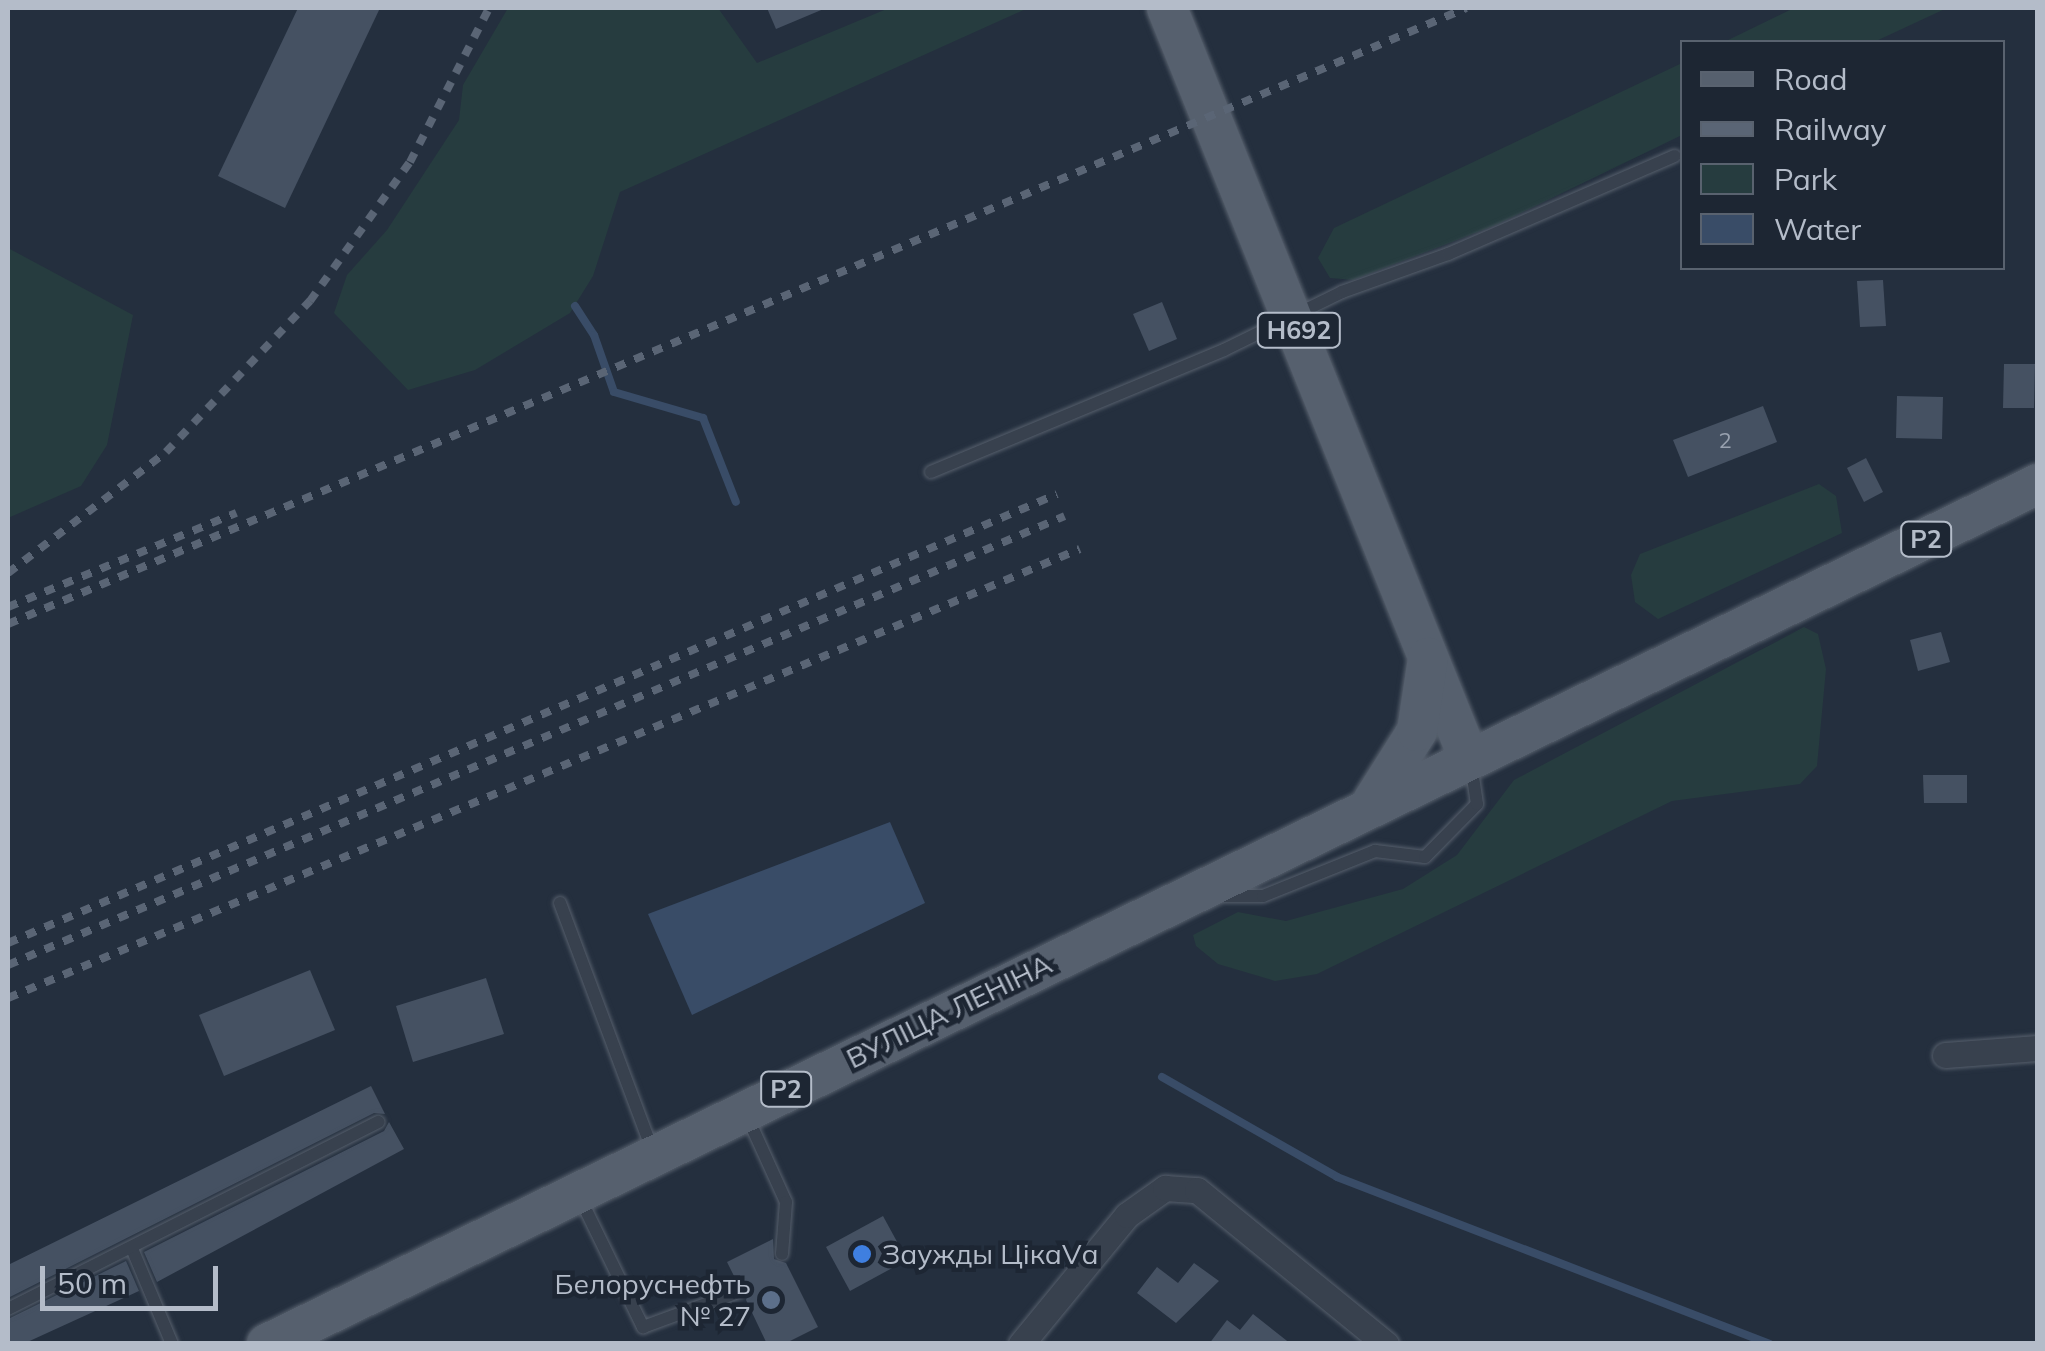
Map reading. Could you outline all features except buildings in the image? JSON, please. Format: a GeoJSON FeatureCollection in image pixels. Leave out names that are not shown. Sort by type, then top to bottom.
{"type":"FeatureCollection","features":[{"type":"Feature","properties":{"kind":"main road","name":"Н692"},"geometry":{"type":"LineString","coordinates":[[1167,8],[1469,759]]}},
{"type":"Feature","properties":{"kind":"main road","name":"Р2"},"geometry":{"type":"LineString","coordinates":[[1469,759],[2038,484]]}},
{"type":"Feature","properties":{"kind":"main road"},"geometry":{"type":"LineString","coordinates":[[1366,810],[1394,777],[1417,731],[1428,654]]}},
{"type":"Feature","properties":{"kind":"main road","name":"ВУЛІЦА ЛЕНІНА"},"geometry":{"type":"LineString","coordinates":[[267,1344],[1469,759]]}},
{"type":"Feature","properties":{"kind":"street"},"geometry":{"type":"LineString","coordinates":[[1945,1055],[2038,1048]]}},
{"type":"Feature","properties":{"kind":"street"},"geometry":{"type":"LineString","coordinates":[[1021,1344],[1127,1215],[1165,1188],[1197,1190],[1386,1344]]}},
{"type":"Feature","properties":{"kind":"lane"},"geometry":{"type":"LineString","coordinates":[[932,472],[1674,156]]}},
{"type":"Feature","properties":{"kind":"lane"},"geometry":{"type":"LineString","coordinates":[[1196,892],[1263,896],[1375,851],[1425,857],[1477,804],[1469,759]]}},
{"type":"Feature","properties":{"kind":"lane"},"geometry":{"type":"LineString","coordinates":[[560,903],[654,1154]]}},
{"type":"Feature","properties":{"kind":"lane"},"geometry":{"type":"LineString","coordinates":[[744,1110],[786,1202],[782,1254]]}},
{"type":"Feature","properties":{"kind":"lane"},"geometry":{"type":"LineString","coordinates":[[8,1309],[133,1251],[379,1122]]}},
{"type":"Feature","properties":{"kind":"lane"},"geometry":{"type":"LineString","coordinates":[[577,1192],[644,1327],[742,1292]]}},
{"type":"Feature","properties":{"kind":"lane"},"geometry":{"type":"LineString","coordinates":[[133,1251],[172,1344]]}},
{"type":"Feature","properties":{"kind":"green space"},"geometry":{"type":"Polygon","coordinates":[[[508,8],[718,8],[757,63],[889,8],[1028,8],[620,192],[593,276],[570,313],[475,370],[408,390],[334,313],[347,275],[387,230],[459,120],[463,85],[508,8]]]}},
{"type":"Feature","properties":{"kind":"green space"},"geometry":{"type":"Polygon","coordinates":[[[1794,8],[1947,8],[1878,40],[1728,40],[1794,8]]]}},
{"type":"Feature","properties":{"kind":"green space"},"geometry":{"type":"Polygon","coordinates":[[[1680,64],[1680,136],[1496,225],[1353,280],[1330,278],[1318,258],[1334,228],[1680,64]]]}},
{"type":"Feature","properties":{"kind":"green space"},"geometry":{"type":"Polygon","coordinates":[[[8,248],[133,315],[107,445],[81,486],[8,518],[8,248]]]}},
{"type":"Feature","properties":{"kind":"green space"},"geometry":{"type":"Polygon","coordinates":[[[1819,484],[1836,496],[1842,533],[1658,619],[1635,602],[1631,575],[1640,554],[1819,484]]]}},
{"type":"Feature","properties":{"kind":"green space"},"geometry":{"type":"Polygon","coordinates":[[[1804,627],[1818,634],[1826,669],[1817,766],[1800,784],[1672,801],[1317,974],[1275,981],[1218,964],[1196,946],[1193,935],[1238,912],[1286,921],[1403,889],[1457,855],[1514,780],[1804,627]]]}},
{"type":"Feature","properties":{"kind":"water"},"geometry":{"type":"Polygon","coordinates":[[[890,822],[925,903],[692,1015],[648,914],[890,822]]]}},
{"type":"Feature","properties":{"kind":"waterway"},"geometry":{"type":"LineString","coordinates":[[575,306],[594,335],[614,392],[703,418],[736,502]]}},
{"type":"Feature","properties":{"kind":"waterway"},"geometry":{"type":"LineString","coordinates":[[1162,1077],[1337,1177],[1770,1344]]}},
{"type":"Feature","properties":{"kind":"railway"},"geometry":{"type":"LineString","coordinates":[[8,573],[166,452],[310,301],[410,162],[489,8]]}},
{"type":"Feature","properties":{"kind":"railway"},"geometry":{"type":"LineString","coordinates":[[8,624],[1466,8]]}},
{"type":"Feature","properties":{"kind":"railway"},"geometry":{"type":"LineString","coordinates":[[8,943],[1057,494]]}},
{"type":"Feature","properties":{"kind":"railway"},"geometry":{"type":"LineString","coordinates":[[8,607],[236,513]]}},
{"type":"Feature","properties":{"kind":"railway"},"geometry":{"type":"LineString","coordinates":[[8,965],[1065,516]]}},
{"type":"Feature","properties":{"kind":"railway"},"geometry":{"type":"LineString","coordinates":[[8,998],[1080,549]]}},
{"type":"Feature","properties":{"kind":"place","name":"Заужды ЦікаVа"},"geometry":{"type":"Point","coordinates":[862,1254]}},
{"type":"Feature","properties":{"kind":"place","name":"Белоруснефть № 27"},"geometry":{"type":"Point","coordinates":[771,1300]}}]}
